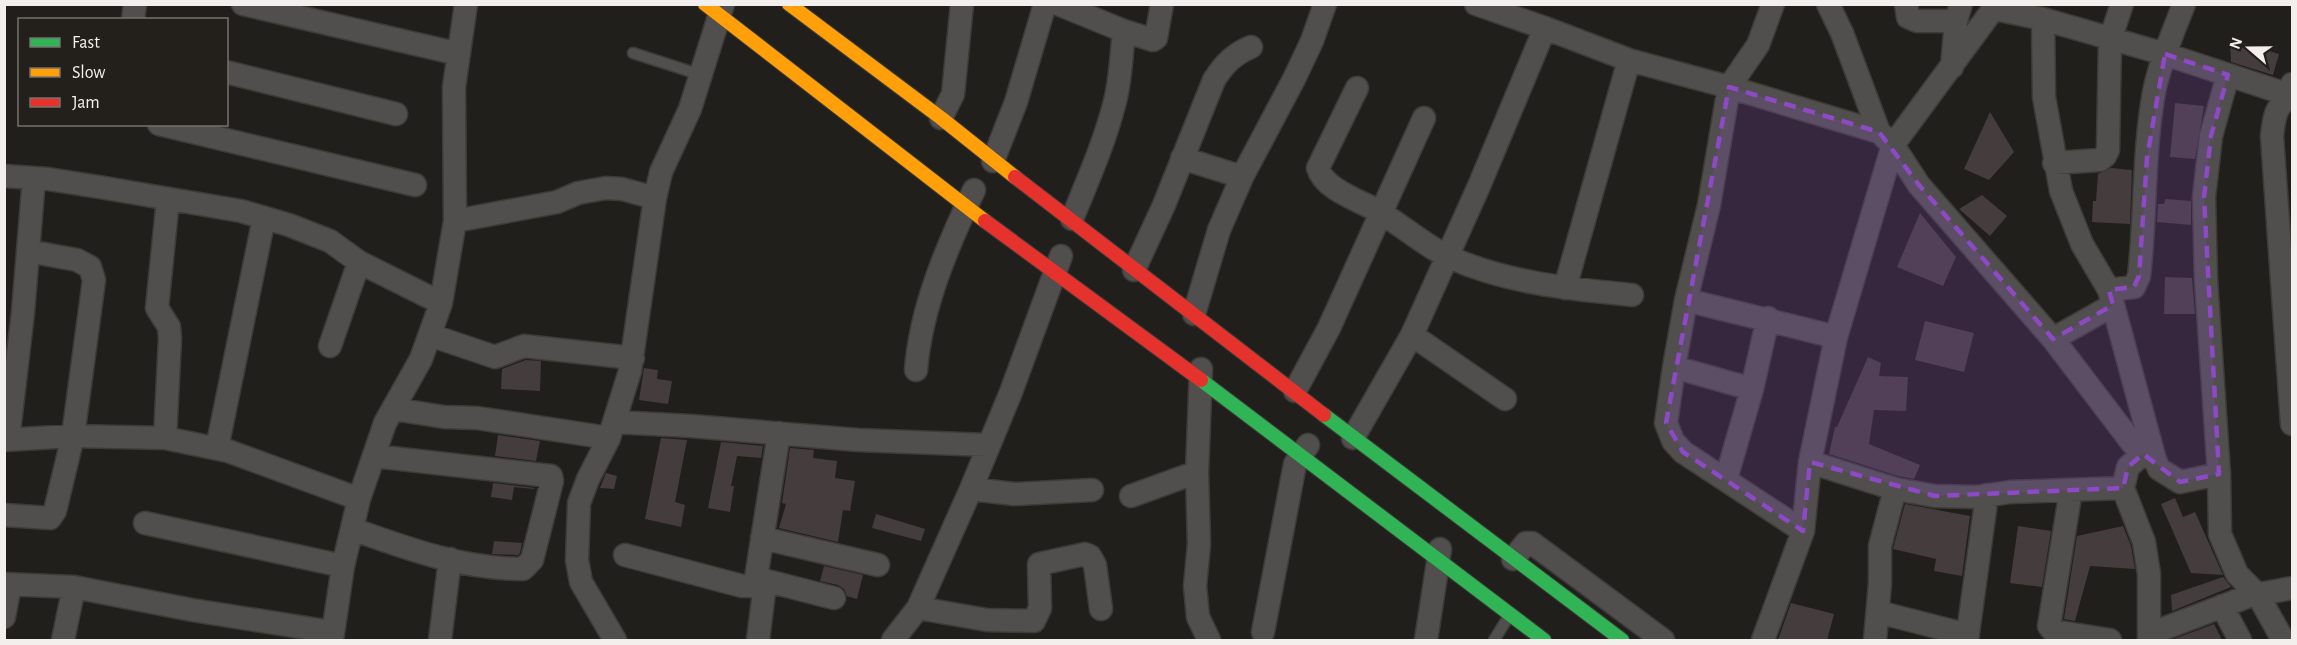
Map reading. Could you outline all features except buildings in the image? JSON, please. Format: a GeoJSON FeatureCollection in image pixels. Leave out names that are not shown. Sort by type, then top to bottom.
{"type":"FeatureCollection","features":[{"type":"Feature","properties":{"kind":"main road"},"geometry":{"type":"LineString","coordinates":[[789,4],[941,118],[993,161],[1072,219],[1134,270],[1295,391],[1353,438],[1623,640]]}},
{"type":"Feature","properties":{"kind":"main road"},"geometry":{"type":"LineString","coordinates":[[723,8],[1060,260],[1201,372],[1307,447],[1513,609],[1544,640]]}},
{"type":"Feature","properties":{"kind":"main road"},"geometry":{"type":"LineString","coordinates":[[1183,350],[1201,372],[1273,417]]}},
{"type":"Feature","properties":{"kind":"main road"},"geometry":{"type":"LineString","coordinates":[[1414,524],[1440,553]]}},
{"type":"Feature","properties":{"kind":"main road"},"geometry":{"type":"LineString","coordinates":[[1513,609],[1558,634]]}},
{"type":"Feature","properties":{"kind":"street"},"geometry":{"type":"LineString","coordinates":[[243,4],[332,14],[459,54]]}},
{"type":"Feature","properties":{"kind":"street"},"geometry":{"type":"LineString","coordinates":[[4,617],[7,585],[74,587],[332,636],[343,566],[359,499],[385,423],[421,359],[441,303],[455,221],[454,87],[466,4]]}},
{"type":"Feature","properties":{"kind":"street"},"geometry":{"type":"LineString","coordinates":[[941,118],[953,94],[962,4]]}},
{"type":"Feature","properties":{"kind":"street"},"geometry":{"type":"LineString","coordinates":[[993,161],[1016,102],[1045,4]]}},
{"type":"Feature","properties":{"kind":"street"},"geometry":{"type":"LineString","coordinates":[[1058,4],[1124,31],[1156,39],[1162,4]]}},
{"type":"Feature","properties":{"kind":"street"},"geometry":{"type":"LineString","coordinates":[[1194,314],[1219,230],[1242,177],[1312,41],[1325,4]]}},
{"type":"Feature","properties":{"kind":"street"},"geometry":{"type":"LineString","coordinates":[[1773,4],[1758,45],[1729,87],[1709,206],[1686,300],[1666,423],[1673,441],[1683,452],[1803,531]]}},
{"type":"Feature","properties":{"kind":"street"},"geometry":{"type":"LineString","coordinates":[[1828,4],[1886,138],[1919,185],[2054,339],[2159,469],[2180,482],[2219,474]]}},
{"type":"Feature","properties":{"kind":"street"},"geometry":{"type":"LineString","coordinates":[[1906,4],[1908,17],[1917,21],[1959,13],[1952,67]]}},
{"type":"Feature","properties":{"kind":"street"},"geometry":{"type":"LineString","coordinates":[[2054,163],[2100,160],[2106,156],[2110,40],[2122,4]]}},
{"type":"Feature","properties":{"kind":"street"},"geometry":{"type":"LineString","coordinates":[[2054,339],[2111,298],[2134,287],[2139,276],[2154,92],[2164,54],[2184,4]]}},
{"type":"Feature","properties":{"kind":"street"},"geometry":{"type":"LineString","coordinates":[[1477,5],[1629,60],[1729,87],[1886,138]]}},
{"type":"Feature","properties":{"kind":"street"},"geometry":{"type":"LineString","coordinates":[[1763,640],[1803,531],[1809,462],[1836,337],[1886,138],[1952,67],[1996,7],[2292,92]]}},
{"type":"Feature","properties":{"kind":"street"},"geometry":{"type":"LineString","coordinates":[[615,640],[581,582],[576,560],[579,503],[611,430],[627,383],[633,358],[655,198],[661,172],[690,109],[723,8]]}},
{"type":"Feature","properties":{"kind":"street"},"geometry":{"type":"LineString","coordinates":[[2043,19],[2044,98],[2054,163],[2061,191],[2082,244],[2111,298],[2149,457]]}},
{"type":"Feature","properties":{"kind":"street"},"geometry":{"type":"LineString","coordinates":[[1353,438],[1412,335],[1479,186],[1545,28]]}},
{"type":"Feature","properties":{"kind":"street"},"geometry":{"type":"LineString","coordinates":[[1072,219],[1096,162],[1114,105],[1120,78],[1124,31]]}},
{"type":"Feature","properties":{"kind":"street"},"geometry":{"type":"LineString","coordinates":[[1134,270],[1223,64],[1239,52],[1251,47]]}},
{"type":"Feature","properties":{"kind":"street"},"geometry":{"type":"LineString","coordinates":[[1565,288],[1629,60]]}},
{"type":"Feature","properties":{"kind":"street"},"geometry":{"type":"LineString","coordinates":[[228,72],[396,114]]}},
{"type":"Feature","properties":{"kind":"street"},"geometry":{"type":"LineString","coordinates":[[2228,75],[2211,136],[2204,197],[2206,280],[2219,474],[2220,534],[2237,574],[2258,595],[2283,640]]}},
{"type":"Feature","properties":{"kind":"street"},"geometry":{"type":"LineString","coordinates":[[1357,88],[1318,168],[1320,176],[1334,187],[1381,213],[1448,256],[1493,273],[1565,288],[1632,296]]}},
{"type":"Feature","properties":{"kind":"street"},"geometry":{"type":"LineString","coordinates":[[2292,92],[2275,111],[2272,136],[2292,424]]}},
{"type":"Feature","properties":{"kind":"street"},"geometry":{"type":"LineString","coordinates":[[1295,391],[1329,328],[1424,118]]}},
{"type":"Feature","properties":{"kind":"street"},"geometry":{"type":"LineString","coordinates":[[167,126],[416,185]]}},
{"type":"Feature","properties":{"kind":"street"},"geometry":{"type":"LineString","coordinates":[[1182,158],[1242,177]]}},
{"type":"Feature","properties":{"kind":"street"},"geometry":{"type":"LineString","coordinates":[[4,176],[99,187],[241,211],[289,225],[330,241],[359,262],[441,303]]}},
{"type":"Feature","properties":{"kind":"street"},"geometry":{"type":"LineString","coordinates":[[34,178],[6,440],[73,436],[165,438],[217,448],[359,499]]}},
{"type":"Feature","properties":{"kind":"street"},"geometry":{"type":"LineString","coordinates":[[455,221],[557,202],[578,193],[606,188],[622,189],[655,198]]}},
{"type":"Feature","properties":{"kind":"street"},"geometry":{"type":"LineString","coordinates":[[916,370],[918,348],[943,256],[972,194]]}},
{"type":"Feature","properties":{"kind":"street"},"geometry":{"type":"LineString","coordinates":[[165,438],[170,338],[169,327],[157,308],[168,199]]}},
{"type":"Feature","properties":{"kind":"street"},"geometry":{"type":"LineString","coordinates":[[217,448],[264,218]]}},
{"type":"Feature","properties":{"kind":"street"},"geometry":{"type":"LineString","coordinates":[[4,515],[50,518],[55,511],[73,436],[94,280],[90,267],[77,260],[28,251]]}},
{"type":"Feature","properties":{"kind":"street"},"geometry":{"type":"LineString","coordinates":[[893,640],[918,608],[971,489],[1011,392],[1060,260]]}},
{"type":"Feature","properties":{"kind":"street"},"geometry":{"type":"LineString","coordinates":[[330,346],[359,262]]}},
{"type":"Feature","properties":{"kind":"street"},"geometry":{"type":"LineString","coordinates":[[1686,300],[1768,318],[1836,337]]}},
{"type":"Feature","properties":{"kind":"street"},"geometry":{"type":"LineString","coordinates":[[1726,479],[1752,389],[1768,318]]}},
{"type":"Feature","properties":{"kind":"street"},"geometry":{"type":"LineString","coordinates":[[430,335],[495,357],[524,346],[633,358]]}},
{"type":"Feature","properties":{"kind":"street"},"geometry":{"type":"LineString","coordinates":[[1412,335],[1505,399]]}},
{"type":"Feature","properties":{"kind":"street"},"geometry":{"type":"LineString","coordinates":[[1674,367],[1752,389]]}},
{"type":"Feature","properties":{"kind":"street"},"geometry":{"type":"LineString","coordinates":[[1201,372],[1197,472],[1199,544],[1195,586],[1198,617],[1209,640]]}},
{"type":"Feature","properties":{"kind":"street"},"geometry":{"type":"LineString","coordinates":[[394,409],[444,417],[611,430],[779,433],[858,440],[987,446]]}},
{"type":"Feature","properties":{"kind":"street"},"geometry":{"type":"LineString","coordinates":[[758,640],[764,592],[758,582],[762,538],[779,433]]}},
{"type":"Feature","properties":{"kind":"street"},"geometry":{"type":"LineString","coordinates":[[1263,632],[1295,464],[1307,447]]}},
{"type":"Feature","properties":{"kind":"street"},"geometry":{"type":"LineString","coordinates":[[352,530],[418,552],[474,566],[524,569],[532,560],[548,500],[551,476],[374,456]]}},
{"type":"Feature","properties":{"kind":"street"},"geometry":{"type":"LineString","coordinates":[[2149,457],[2128,467],[2123,488],[2144,542],[2149,574],[2149,637],[2222,606],[2292,588]]}},
{"type":"Feature","properties":{"kind":"street"},"geometry":{"type":"LineString","coordinates":[[1809,462],[1895,489],[1935,496],[2123,488]]}},
{"type":"Feature","properties":{"kind":"street"},"geometry":{"type":"LineString","coordinates":[[1131,496],[1197,472]]}},
{"type":"Feature","properties":{"kind":"street"},"geometry":{"type":"LineString","coordinates":[[971,489],[1014,494],[1092,490]]}},
{"type":"Feature","properties":{"kind":"street"},"geometry":{"type":"LineString","coordinates":[[1875,640],[1880,546],[1895,489]]}},
{"type":"Feature","properties":{"kind":"street"},"geometry":{"type":"LineString","coordinates":[[2071,490],[2049,626],[2052,631],[2110,640]]}},
{"type":"Feature","properties":{"kind":"street"},"geometry":{"type":"LineString","coordinates":[[1878,612],[1968,638],[1987,495]]}},
{"type":"Feature","properties":{"kind":"street"},"geometry":{"type":"LineString","coordinates":[[548,500],[579,503]]}},
{"type":"Feature","properties":{"kind":"street"},"geometry":{"type":"LineString","coordinates":[[145,523],[343,566]]}},
{"type":"Feature","properties":{"kind":"street"},"geometry":{"type":"LineString","coordinates":[[762,538],[879,565]]}},
{"type":"Feature","properties":{"kind":"street"},"geometry":{"type":"LineString","coordinates":[[1513,559],[1526,543],[1532,543],[1663,640]]}},
{"type":"Feature","properties":{"kind":"street"},"geometry":{"type":"LineString","coordinates":[[1426,640],[1440,553]]}},
{"type":"Feature","properties":{"kind":"street"},"geometry":{"type":"LineString","coordinates":[[918,608],[987,620],[1034,621],[1040,608],[1039,564],[1085,554],[1090,556],[1095,565],[1101,609]]}},
{"type":"Feature","properties":{"kind":"street"},"geometry":{"type":"LineString","coordinates":[[625,555],[742,586],[758,582],[834,598]]}},
{"type":"Feature","properties":{"kind":"street"},"geometry":{"type":"LineString","coordinates":[[440,640],[450,560]]}},
{"type":"Feature","properties":{"kind":"street"},"geometry":{"type":"LineString","coordinates":[[63,640],[74,587]]}},
{"type":"Feature","properties":{"kind":"street"},"geometry":{"type":"LineString","coordinates":[[2222,606],[2240,640]]}},
{"type":"Feature","properties":{"kind":"street"},"geometry":{"type":"LineString","coordinates":[[1623,640],[1640,624]]}},
{"type":"Feature","properties":{"kind":"lane"},"geometry":{"type":"LineString","coordinates":[[633,53],[701,75]]}},
{"type":"Feature","properties":{"kind":"lane"},"geometry":{"type":"LineString","coordinates":[[1494,640],[1513,609]]}},
{"type":"Feature","properties":{"kind":"highlighted area"},"geometry":{"type":"Polygon","coordinates":[[[2165,54],[2228,75],[2211,136],[2204,197],[2219,474],[2180,482],[2143,454],[2128,467],[2123,488],[1935,496],[1810,462],[1803,531],[1683,452],[1666,423],[1729,87],[1879,132],[1919,185],[2053,339],[2113,305],[2109,290],[2134,287],[2139,276],[2147,158],[2165,54]]]}},
{"type":"Feature","properties":{"kind":"traffic: fast"},"geometry":{"type":"LineString","coordinates":[[1201,380],[1544,640]]}},
{"type":"Feature","properties":{"kind":"traffic: fast"},"geometry":{"type":"LineString","coordinates":[[1324,415],[1622,640]]}},
{"type":"Feature","properties":{"kind":"traffic: slow"},"geometry":{"type":"LineString","coordinates":[[705,4],[985,221]]}},
{"type":"Feature","properties":{"kind":"traffic: slow"},"geometry":{"type":"LineString","coordinates":[[789,4],[941,118],[1015,177]]}},
{"type":"Feature","properties":{"kind":"traffic: jam"},"geometry":{"type":"LineString","coordinates":[[1015,177],[1324,415]]}},
{"type":"Feature","properties":{"kind":"traffic: jam"},"geometry":{"type":"LineString","coordinates":[[985,221],[1201,380]]}}]}
